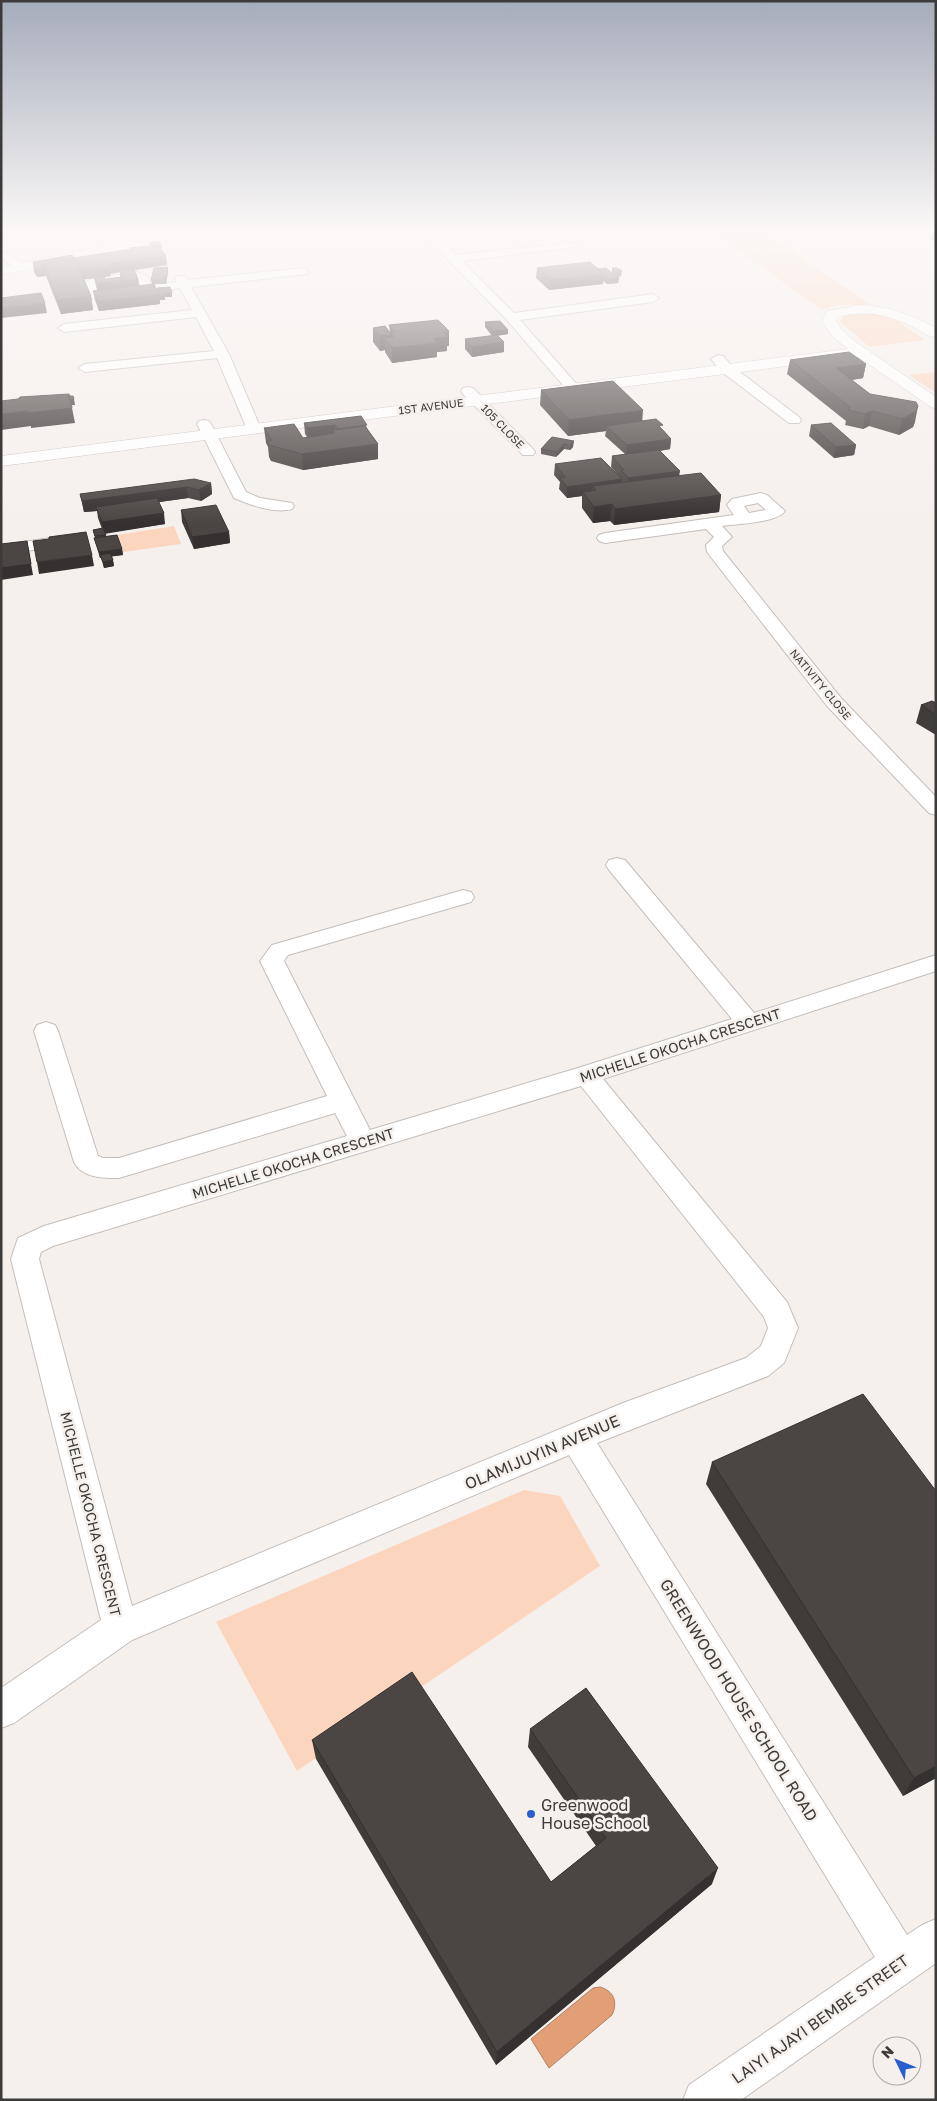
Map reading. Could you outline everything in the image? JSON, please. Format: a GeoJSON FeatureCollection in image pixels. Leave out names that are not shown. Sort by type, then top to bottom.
{"type":"FeatureCollection","features":[{"type":"Feature","properties":{"kind":"street"},"geometry":{"type":"LineString","coordinates":[[64,328],[73,327]]}},
{"type":"Feature","properties":{"kind":"street"},"geometry":{"type":"LineString","coordinates":[[208,327],[222,354],[252,424]]}},
{"type":"Feature","properties":{"kind":"street"},"geometry":{"type":"LineString","coordinates":[[519,327],[568,383]]}},
{"type":"Feature","properties":{"kind":"street"},"geometry":{"type":"LineString","coordinates":[[833,327],[854,348],[936,404]]}},
{"type":"Feature","properties":{"kind":"street"},"geometry":{"type":"LineString","coordinates":[[924,327],[936,334]]}},
{"type":"Feature","properties":{"kind":"street","name":"1ST AVENUE"},"geometry":{"type":"LineString","coordinates":[[1,461],[252,424],[854,348]]}},
{"type":"Feature","properties":{"kind":"street"},"geometry":{"type":"LineString","coordinates":[[85,368],[222,354]]}},
{"type":"Feature","properties":{"kind":"street"},"geometry":{"type":"LineString","coordinates":[[722,364],[794,420]]}},
{"type":"Feature","properties":{"kind":"street","name":"105 CLOSE"},"geometry":{"type":"LineString","coordinates":[[473,396],[528,452]]}},
{"type":"Feature","properties":{"kind":"street"},"geometry":{"type":"LineString","coordinates":[[207,430],[240,495],[257,502],[286,506]]}},
{"type":"Feature","properties":{"kind":"street","name":"1ST AVENUE"},"geometry":{"type":"LineString","coordinates":[[1,449],[207,430]]}},
{"type":"Feature","properties":{"kind":"street"},"geometry":{"type":"LineString","coordinates":[[605,538],[745,518]]}},
{"type":"Feature","properties":{"kind":"street","name":"NATIVITY CLOSE"},"geometry":{"type":"LineString","coordinates":[[709,524],[724,537],[714,545],[716,552],[834,702],[936,810]]}},
{"type":"Feature","properties":{"kind":"street"},"geometry":{"type":"LineString","coordinates":[[1,550],[65,542]]}},
{"type":"Feature","properties":{"kind":"street"},"geometry":{"type":"LineString","coordinates":[[617,865],[749,1023]]}},
{"type":"Feature","properties":{"kind":"street"},"geometry":{"type":"LineString","coordinates":[[363,1142],[272,961],[280,950],[463,897]]}},
{"type":"Feature","properties":{"kind":"street","name":"MICHELLE OKOCHA CRESCENT"},"geometry":{"type":"LineString","coordinates":[[120,1628],[25,1259],[28,1246],[50,1235],[586,1075],[936,963]]}},
{"type":"Feature","properties":{"kind":"street"},"geometry":{"type":"LineString","coordinates":[[46,1030],[87,1162],[101,1168],[119,1168],[342,1101]]}},
{"type":"Feature","properties":{"kind":"street","name":"OLAMIJUYIN AVENUE"},"geometry":{"type":"LineString","coordinates":[[1,1710],[120,1628],[577,1439],[634,1413],[758,1367],[773,1354],[784,1328],[777,1311],[586,1075]]}},
{"type":"Feature","properties":{"kind":"street","name":"GREENWOOD HOUSE SCHOOL ROAD"},"geometry":{"type":"LineString","coordinates":[[577,1439],[901,1962]]}},
{"type":"Feature","properties":{"kind":"street","name":"LAIYI AJAYI BEMBE STREET"},"geometry":{"type":"LineString","coordinates":[[704,2100],[936,1939]]}},
{"type":"Feature","properties":{"kind":"shaded area"},"geometry":{"type":"Polygon","coordinates":[[[846,327],[906,327],[925,340],[870,347],[846,327]]]}},
{"type":"Feature","properties":{"kind":"shaded area"},"geometry":{"type":"Polygon","coordinates":[[[936,372],[936,393],[909,375],[936,372]]]}},
{"type":"Feature","properties":{"kind":"shaded area"},"geometry":{"type":"Polygon","coordinates":[[[174,526],[181,544],[123,552],[117,535],[174,526]]]}},
{"type":"Feature","properties":{"kind":"shaded area"},"geometry":{"type":"Polygon","coordinates":[[[524,1490],[560,1496],[600,1566],[297,1771],[216,1622],[524,1490]]]}},
{"type":"Feature","properties":{"kind":"shaded area"},"geometry":{"type":"Polygon","coordinates":[[[600,1987],[609,1991],[614,1998],[615,2006],[612,2015],[549,2068],[531,2039],[593,1988],[600,1987]]]}},
{"type":"Feature","properties":{"kind":"building"},"geometry":{"type":"Polygon","coordinates":[[[386,327],[392,335],[380,336],[373,328],[386,327]]]}},
{"type":"Feature","properties":{"kind":"building"},"geometry":{"type":"Polygon","coordinates":[[[391,327],[445,327],[449,331],[443,332],[447,337],[434,338],[437,343],[392,348],[384,338],[394,337],[391,333],[395,332],[391,327]]]}},
{"type":"Feature","properties":{"kind":"building"},"geometry":{"type":"Polygon","coordinates":[[[489,327],[505,327],[508,330],[493,331],[489,327]]]}},
{"type":"Feature","properties":{"kind":"building"},"geometry":{"type":"Polygon","coordinates":[[[497,335],[504,342],[472,347],[465,339],[497,335]]]}},
{"type":"Feature","properties":{"kind":"building"},"geometry":{"type":"Polygon","coordinates":[[[849,352],[866,364],[836,368],[870,394],[916,402],[918,406],[916,411],[902,419],[872,411],[865,414],[848,410],[850,407],[790,360],[849,352]]]}},
{"type":"Feature","properties":{"kind":"building"},"geometry":{"type":"Polygon","coordinates":[[[613,381],[643,410],[569,420],[541,390],[613,381]]]}},
{"type":"Feature","properties":{"kind":"building"},"geometry":{"type":"Polygon","coordinates":[[[69,394],[72,408],[1,414],[1,401],[18,399],[20,397],[69,394]]]}},
{"type":"Feature","properties":{"kind":"building"},"geometry":{"type":"Polygon","coordinates":[[[361,416],[367,425],[338,429],[335,425],[307,428],[304,423],[361,416]]]}},
{"type":"Feature","properties":{"kind":"building"},"geometry":{"type":"Polygon","coordinates":[[[656,419],[663,425],[659,426],[671,439],[627,445],[606,426],[656,419]]]}},
{"type":"Feature","properties":{"kind":"building"},"geometry":{"type":"Polygon","coordinates":[[[831,423],[856,445],[836,447],[811,425],[831,423]]]}},
{"type":"Feature","properties":{"kind":"building"},"geometry":{"type":"Polygon","coordinates":[[[294,424],[303,438],[335,433],[333,430],[365,426],[378,444],[302,454],[269,445],[267,441],[272,441],[264,428],[294,424]]]}},
{"type":"Feature","properties":{"kind":"building"},"geometry":{"type":"Polygon","coordinates":[[[552,437],[574,441],[570,445],[564,444],[557,452],[541,449],[552,437]]]}},
{"type":"Feature","properties":{"kind":"building"},"geometry":{"type":"Polygon","coordinates":[[[659,450],[680,471],[628,478],[612,456],[659,450]]]}},
{"type":"Feature","properties":{"kind":"building"},"geometry":{"type":"Polygon","coordinates":[[[601,458],[622,479],[567,487],[560,478],[565,477],[555,464],[601,458]]]}},
{"type":"Feature","properties":{"kind":"building"},"geometry":{"type":"Polygon","coordinates":[[[701,473],[721,495],[615,509],[612,504],[594,507],[583,492],[596,490],[593,486],[701,473]]]}},
{"type":"Feature","properties":{"kind":"building"},"geometry":{"type":"Polygon","coordinates":[[[194,479],[211,483],[199,490],[187,487],[82,501],[80,494],[194,479]]]}},
{"type":"Feature","properties":{"kind":"building"},"geometry":{"type":"Polygon","coordinates":[[[157,498],[164,513],[102,522],[96,507],[157,498]]]}},
{"type":"Feature","properties":{"kind":"building"},"geometry":{"type":"Polygon","coordinates":[[[216,505],[229,532],[192,537],[181,510],[216,505]]]}},
{"type":"Feature","properties":{"kind":"building"},"geometry":{"type":"Polygon","coordinates":[[[103,528],[106,535],[95,536],[93,530],[103,528]]]}},
{"type":"Feature","properties":{"kind":"building"},"geometry":{"type":"Polygon","coordinates":[[[86,532],[92,555],[37,562],[33,541],[86,532]]]}},
{"type":"Feature","properties":{"kind":"building"},"geometry":{"type":"Polygon","coordinates":[[[117,535],[122,549],[99,552],[94,538],[117,535]]]}},
{"type":"Feature","properties":{"kind":"building"},"geometry":{"type":"Polygon","coordinates":[[[27,541],[31,564],[1,568],[1,544],[27,541]]]}},
{"type":"Feature","properties":{"kind":"building"},"geometry":{"type":"Polygon","coordinates":[[[110,553],[113,560],[103,562],[100,555],[110,553]]]}},
{"type":"Feature","properties":{"kind":"building"},"geometry":{"type":"Polygon","coordinates":[[[932,701],[936,703],[936,715],[921,705],[932,701]]]}},
{"type":"Feature","properties":{"kind":"building"},"geometry":{"type":"Polygon","coordinates":[[[863,1394],[936,1491],[936,1766],[914,1778],[712,1462],[863,1394]]]}},
{"type":"Feature","properties":{"kind":"building"},"geometry":{"type":"Polygon","coordinates":[[[412,1672],[551,1882],[606,1838],[530,1729],[586,1688],[718,1868],[497,2052],[312,1740],[412,1672]]]}},
{"type":"Feature","properties":{"kind":"place","name":"Greenwood House School"},"geometry":{"type":"Point","coordinates":[531,1814]}}]}
